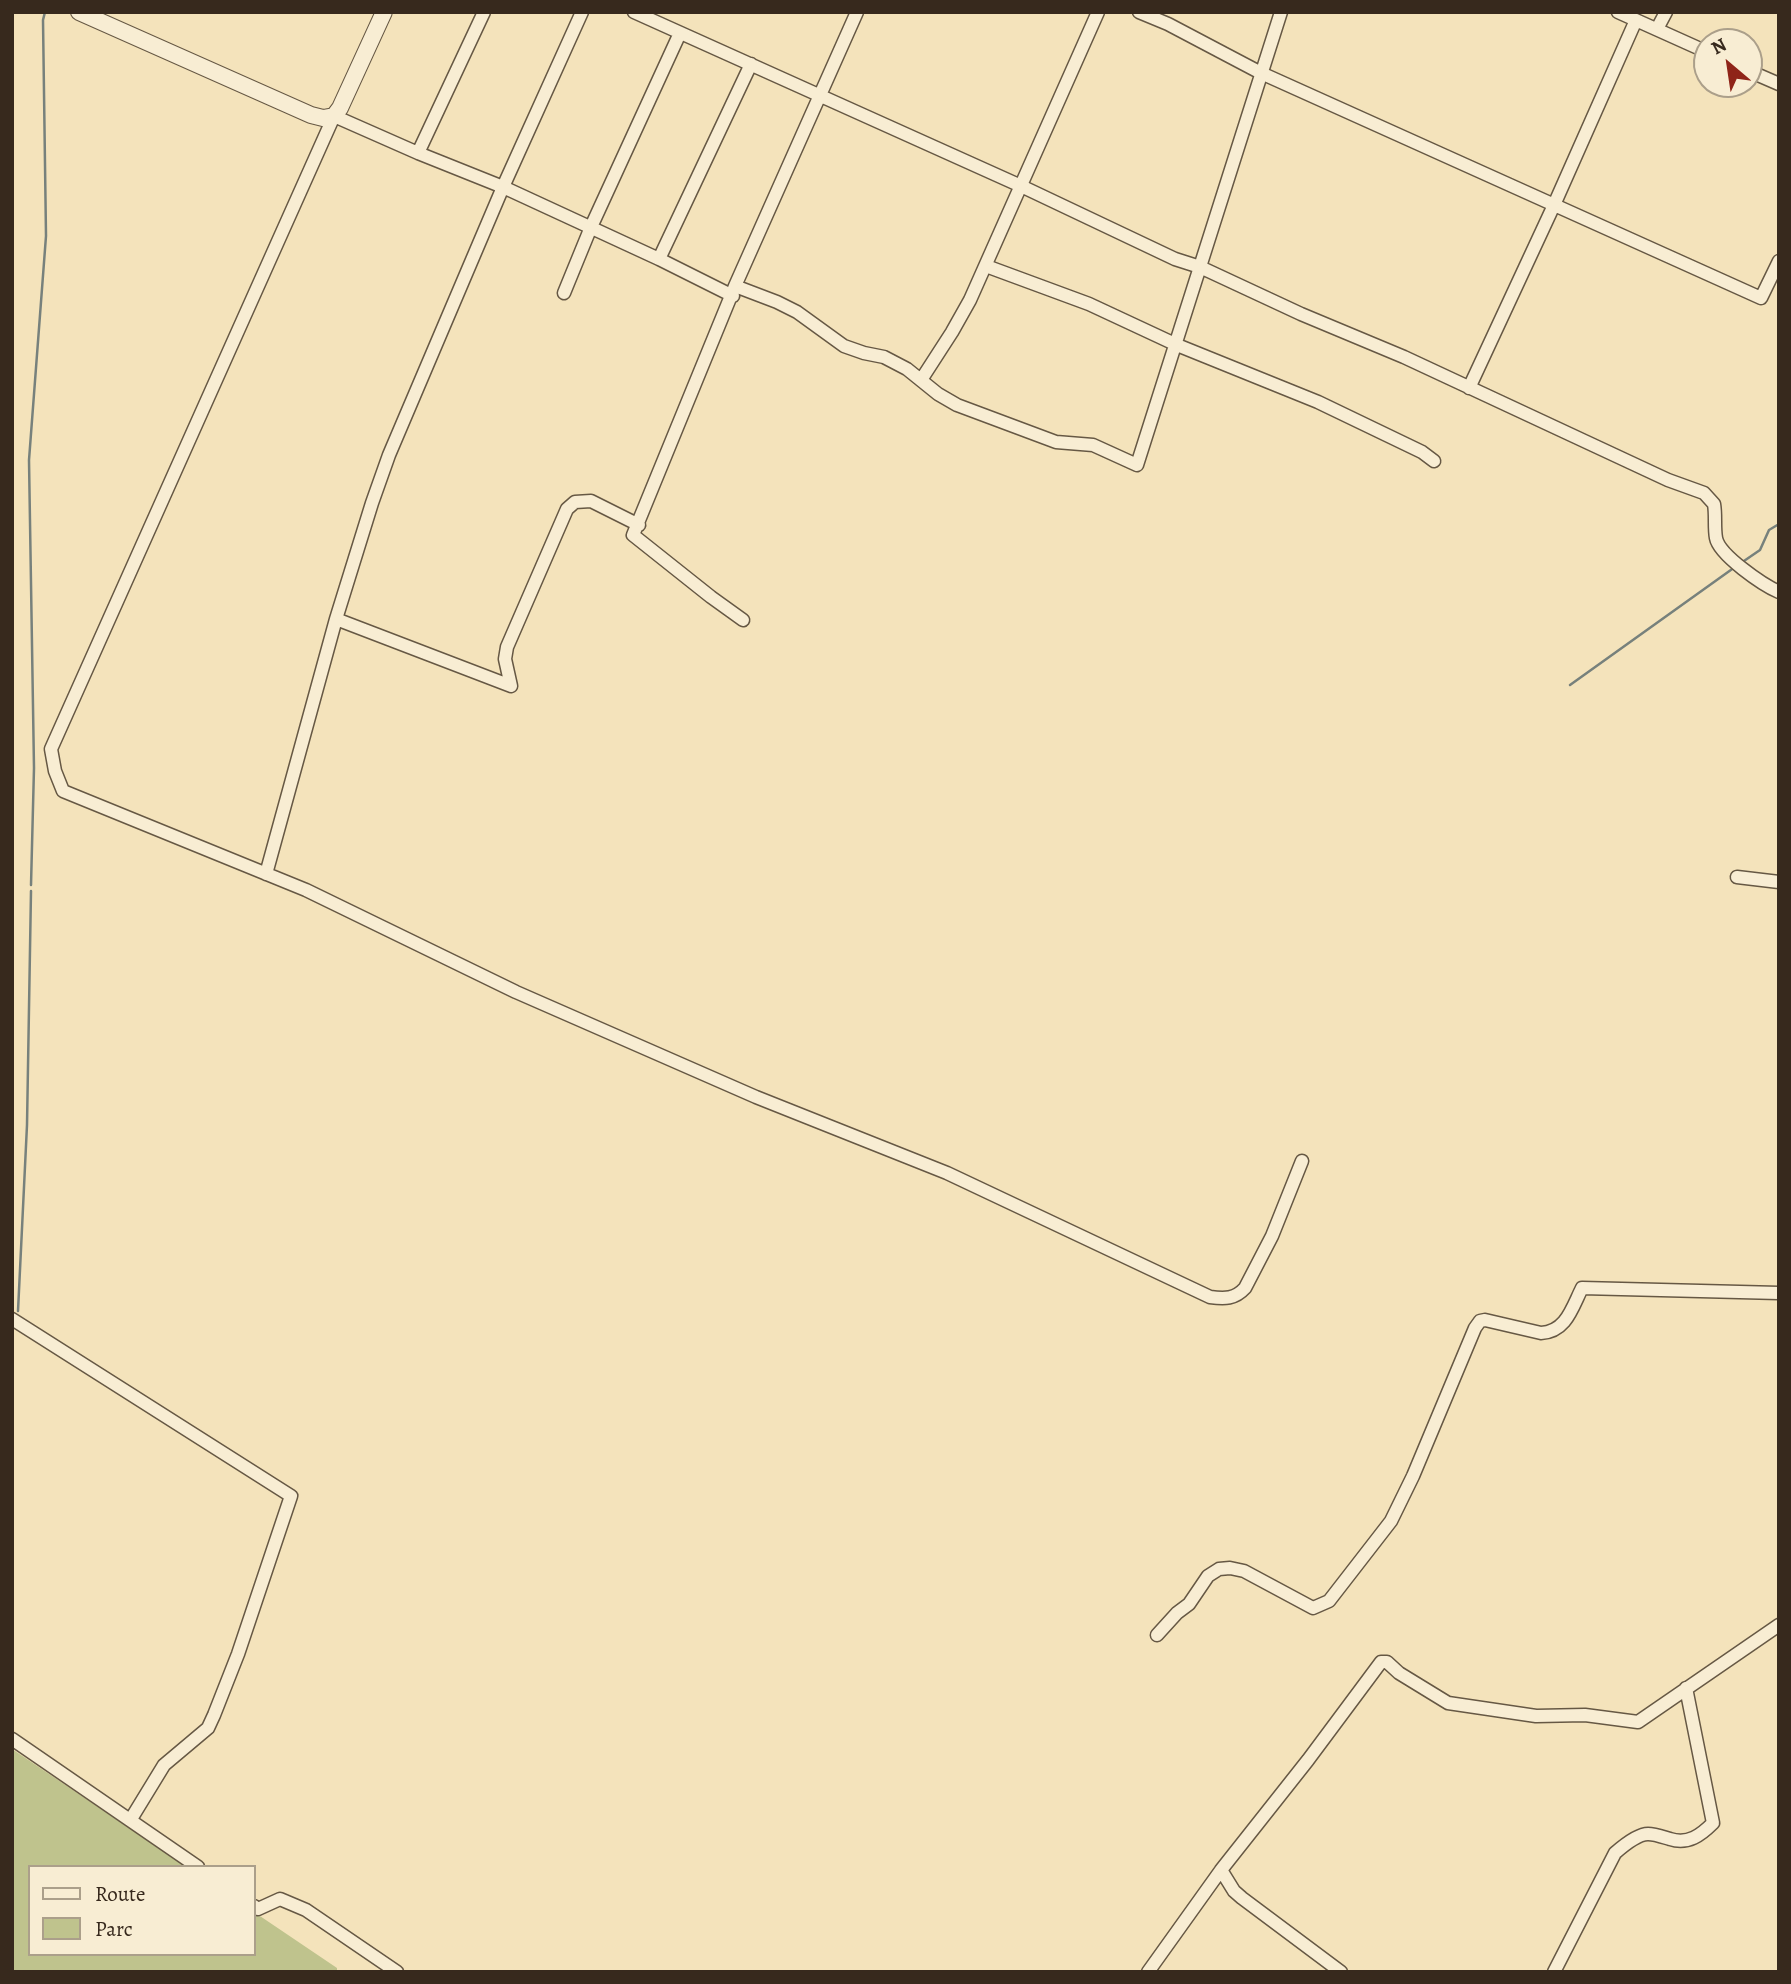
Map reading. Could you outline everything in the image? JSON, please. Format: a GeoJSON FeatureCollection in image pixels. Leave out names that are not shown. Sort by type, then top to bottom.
{"type":"FeatureCollection","features":[{"type":"Feature","properties":{"kind":"street"},"geometry":{"type":"LineString","coordinates":[[79,12],[311,115],[323,118],[334,116],[503,187],[734,291],[787,307],[844,346],[863,353],[884,356],[907,369],[938,394],[957,405],[1056,442],[1093,445],[1136,465],[1281,12]]}},
{"type":"Feature","properties":{"kind":"street"},"geometry":{"type":"LineString","coordinates":[[384,12],[334,116],[51,749],[55,771],[63,791],[306,890],[516,992],[743,1092],[947,1173],[1210,1297],[1234,1297],[1245,1288],[1272,1236],[1302,1161]]}},
{"type":"Feature","properties":{"kind":"street"},"geometry":{"type":"LineString","coordinates":[[418,153],[484,12]]}},
{"type":"Feature","properties":{"kind":"street"},"geometry":{"type":"LineString","coordinates":[[266,874],[336,619],[389,455],[503,187],[582,12]]}},
{"type":"Feature","properties":{"kind":"street"},"geometry":{"type":"LineString","coordinates":[[634,12],[1021,186],[1175,259],[1200,267],[1668,480],[1704,493],[1714,504],[1716,541],[1739,566],[1779,592]]}},
{"type":"Feature","properties":{"kind":"street"},"geometry":{"type":"LineString","coordinates":[[743,620],[633,535],[734,291],[858,12]]}},
{"type":"Feature","properties":{"kind":"street"},"geometry":{"type":"LineString","coordinates":[[921,380],[952,332],[986,266],[1098,12]]}},
{"type":"Feature","properties":{"kind":"street"},"geometry":{"type":"LineString","coordinates":[[1139,12],[1168,24],[1261,73],[1761,298],[1779,261]]}},
{"type":"Feature","properties":{"kind":"street"},"geometry":{"type":"LineString","coordinates":[[1618,12],[1693,46]]}},
{"type":"Feature","properties":{"kind":"street"},"geometry":{"type":"LineString","coordinates":[[1657,29],[1666,12]]}},
{"type":"Feature","properties":{"kind":"street"},"geometry":{"type":"LineString","coordinates":[[1469,388],[1636,20]]}},
{"type":"Feature","properties":{"kind":"street"},"geometry":{"type":"LineString","coordinates":[[564,293],[680,33]]}},
{"type":"Feature","properties":{"kind":"street"},"geometry":{"type":"LineString","coordinates":[[659,259],[751,64]]}},
{"type":"Feature","properties":{"kind":"street"},"geometry":{"type":"LineString","coordinates":[[986,266],[1089,304],[1175,344],[1318,402],[1422,452],[1434,461]]}},
{"type":"Feature","properties":{"kind":"street"},"geometry":{"type":"LineString","coordinates":[[336,619],[511,686],[505,659],[507,647],[567,509],[575,502],[591,500],[639,525]]}},
{"type":"Feature","properties":{"kind":"street"},"geometry":{"type":"LineString","coordinates":[[1737,877],[1779,881]]}},
{"type":"Feature","properties":{"kind":"street"},"geometry":{"type":"LineString","coordinates":[[1157,1635],[1189,1604],[1208,1576],[1219,1569],[1244,1571],[1313,1608],[1329,1601],[1391,1521],[1480,1321],[1541,1333],[1550,1332],[1562,1326],[1582,1288],[1779,1293]]}},
{"type":"Feature","properties":{"kind":"street"},"geometry":{"type":"LineString","coordinates":[[12,1319],[291,1496],[238,1654],[208,1728],[164,1765],[131,1819]]}},
{"type":"Feature","properties":{"kind":"street"},"geometry":{"type":"LineString","coordinates":[[1148,1972],[1221,1871],[1381,1662],[1387,1662],[1399,1673],[1448,1703],[1536,1716],[1585,1715],[1638,1722],[1779,1625]]}},
{"type":"Feature","properties":{"kind":"street"},"geometry":{"type":"LineString","coordinates":[[1554,1972],[1615,1853],[1621,1847],[1649,1833],[1675,1841],[1688,1840],[1699,1836],[1713,1823],[1686,1688]]}},
{"type":"Feature","properties":{"kind":"street"},"geometry":{"type":"LineString","coordinates":[[12,1739],[195,1865]]}},
{"type":"Feature","properties":{"kind":"street"},"geometry":{"type":"LineString","coordinates":[[1221,1871],[1242,1898],[1341,1972]]}},
{"type":"Feature","properties":{"kind":"street"},"geometry":{"type":"LineString","coordinates":[[256,1908],[280,1899],[306,1910],[397,1972]]}},
{"type":"Feature","properties":{"kind":"green space"},"geometry":{"type":"Polygon","coordinates":[[[12,1749],[184,1865],[28,1865],[28,1956],[256,1956],[256,1913],[337,1968],[337,1972],[12,1972],[12,1749]]]}},
{"type":"Feature","properties":{"kind":"waterway"},"geometry":{"type":"LineString","coordinates":[[31,885],[34,768],[29,460],[46,236],[45,12]]}},
{"type":"Feature","properties":{"kind":"waterway"},"geometry":{"type":"LineString","coordinates":[[1741,563],[1760,550],[1769,530],[1779,524]]}},
{"type":"Feature","properties":{"kind":"waterway"},"geometry":{"type":"LineString","coordinates":[[1570,685],[1735,567]]}},
{"type":"Feature","properties":{"kind":"waterway"},"geometry":{"type":"LineString","coordinates":[[18,1311],[27,1125],[31,891]]}}]}
